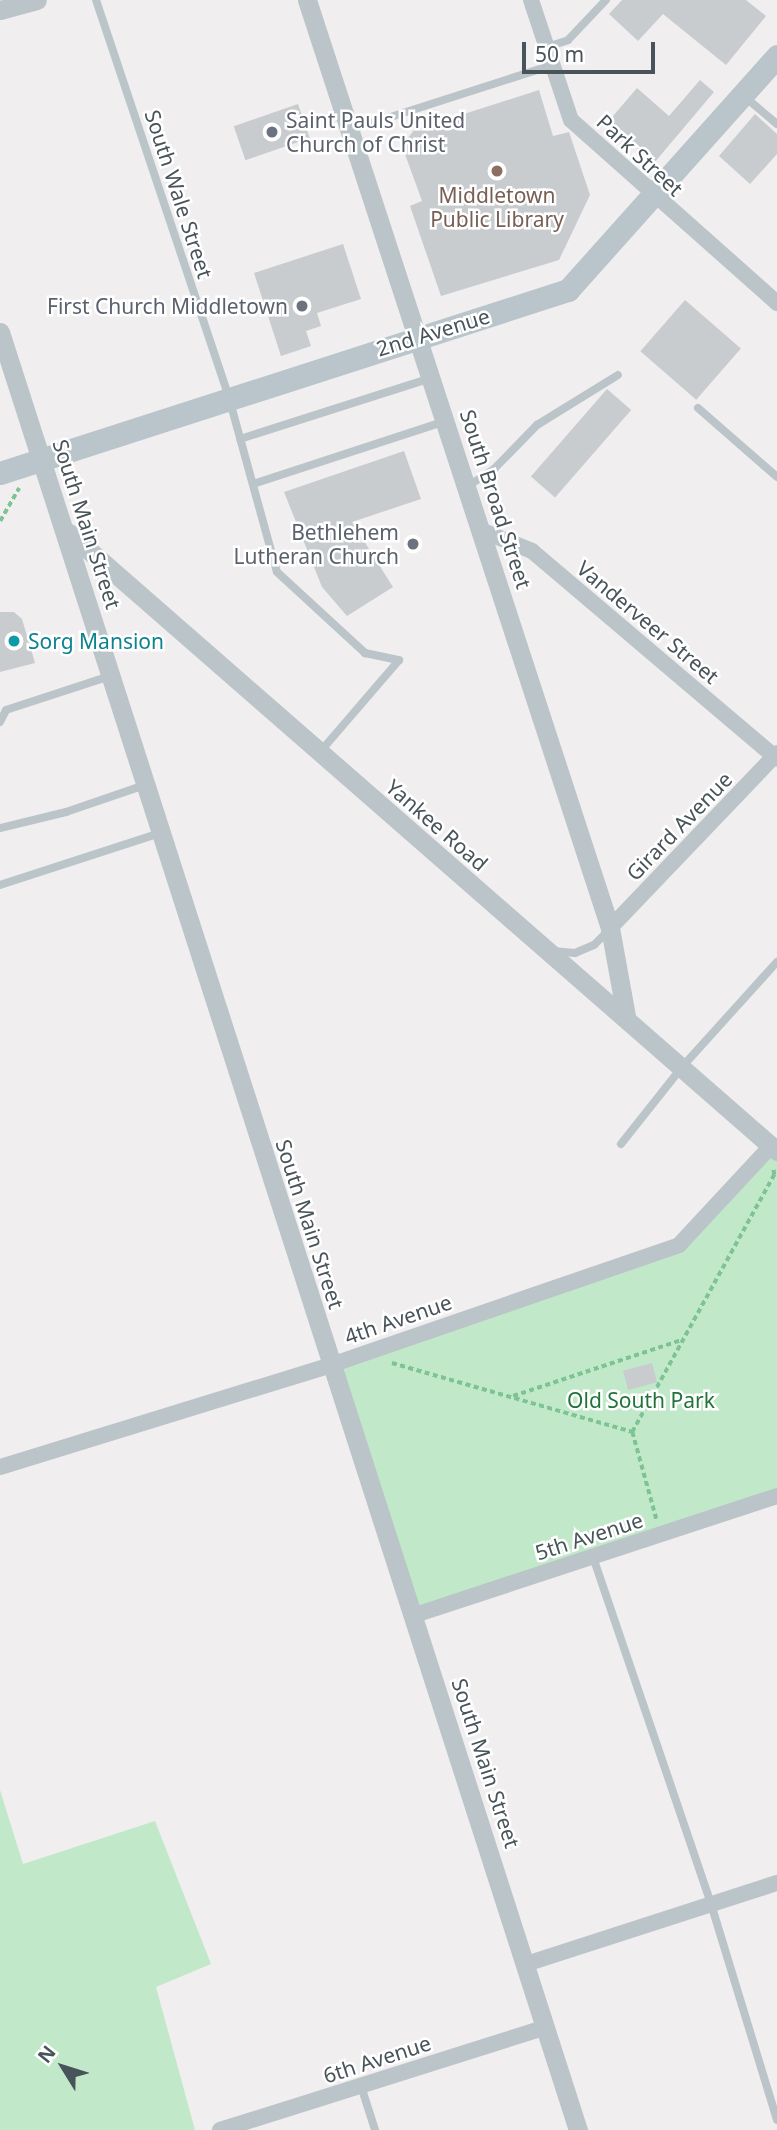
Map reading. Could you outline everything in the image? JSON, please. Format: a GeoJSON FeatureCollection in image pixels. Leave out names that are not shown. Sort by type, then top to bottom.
{"type":"FeatureCollection","features":[{"type":"Feature","properties":{"kind":"main road","name":"2nd Avenue"},"geometry":{"type":"LineString","coordinates":[[0,473],[417,335],[568,290],[777,56]]}},
{"type":"Feature","properties":{"kind":"street"},"geometry":{"type":"LineString","coordinates":[[0,10],[37,0]]}},
{"type":"Feature","properties":{"kind":"street","name":"South Broad Street"},"geometry":{"type":"LineString","coordinates":[[307,0],[483,531],[610,928],[626,1016]]}},
{"type":"Feature","properties":{"kind":"street","name":"Park Street"},"geometry":{"type":"LineString","coordinates":[[531,0],[571,120],[652,195],[777,303]]}},
{"type":"Feature","properties":{"kind":"street","name":"South Main Street"},"geometry":{"type":"LineString","coordinates":[[0,332],[68,532],[331,1365],[415,1615],[578,2130]]}},
{"type":"Feature","properties":{"kind":"street","name":"Vanderveer Street"},"geometry":{"type":"LineString","coordinates":[[483,531],[532,551],[776,756]]}},
{"type":"Feature","properties":{"kind":"street","name":"Yankee Road"},"geometry":{"type":"LineString","coordinates":[[68,532],[603,1001],[626,1016],[774,1148]]}},
{"type":"Feature","properties":{"kind":"street","name":"Girard Avenue"},"geometry":{"type":"LineString","coordinates":[[610,928],[776,756]]}},
{"type":"Feature","properties":{"kind":"street","name":"4th Avenue"},"geometry":{"type":"LineString","coordinates":[[0,1467],[331,1365],[679,1245],[774,1148]]}},
{"type":"Feature","properties":{"kind":"street","name":"5th Avenue"},"geometry":{"type":"LineString","coordinates":[[415,1615],[777,1496]]}},
{"type":"Feature","properties":{"kind":"street"},"geometry":{"type":"LineString","coordinates":[[526,1964],[777,1883]]}},
{"type":"Feature","properties":{"kind":"street","name":"6th Avenue"},"geometry":{"type":"LineString","coordinates":[[220,2130],[546,2027]]}},
{"type":"Feature","properties":{"kind":"lane","name":"South Wale Street"},"geometry":{"type":"LineString","coordinates":[[96,0],[229,398],[277,572],[365,653],[399,660],[320,752]]}},
{"type":"Feature","properties":{"kind":"lane"},"geometry":{"type":"LineString","coordinates":[[547,47],[568,40],[606,0]]}},
{"type":"Feature","properties":{"kind":"lane"},"geometry":{"type":"LineString","coordinates":[[350,130],[553,65]]}},
{"type":"Feature","properties":{"kind":"lane"},"geometry":{"type":"LineString","coordinates":[[742,95],[777,124]]}},
{"type":"Feature","properties":{"kind":"lane"},"geometry":{"type":"LineString","coordinates":[[468,486],[494,469],[537,425],[618,375]]}},
{"type":"Feature","properties":{"kind":"lane"},"geometry":{"type":"LineString","coordinates":[[240,439],[432,378]]}},
{"type":"Feature","properties":{"kind":"lane"},"geometry":{"type":"LineString","coordinates":[[698,408],[777,477]]}},
{"type":"Feature","properties":{"kind":"lane"},"geometry":{"type":"LineString","coordinates":[[253,484],[446,421]]}},
{"type":"Feature","properties":{"kind":"lane"},"geometry":{"type":"LineString","coordinates":[[0,722],[6,710],[113,676]]}},
{"type":"Feature","properties":{"kind":"lane"},"geometry":{"type":"LineString","coordinates":[[0,828],[66,813],[147,784]]}},
{"type":"Feature","properties":{"kind":"lane"},"geometry":{"type":"LineString","coordinates":[[0,884],[162,832]]}},
{"type":"Feature","properties":{"kind":"lane"},"geometry":{"type":"LineString","coordinates":[[546,950],[575,953],[594,945],[610,928]]}},
{"type":"Feature","properties":{"kind":"lane"},"geometry":{"type":"LineString","coordinates":[[621,1144],[682,1067],[777,963]]}},
{"type":"Feature","properties":{"kind":"lane"},"geometry":{"type":"LineString","coordinates":[[593,1557],[711,1904],[777,2120]]}},
{"type":"Feature","properties":{"kind":"lane"},"geometry":{"type":"LineString","coordinates":[[361,2086],[375,2130]]}},
{"type":"Feature","properties":{"kind":"path"},"geometry":{"type":"LineString","coordinates":[[0,521],[19,488]]}},
{"type":"Feature","properties":{"kind":"path"},"geometry":{"type":"LineString","coordinates":[[660,1535],[632,1432],[774,1175],[774,1148]]}},
{"type":"Feature","properties":{"kind":"path"},"geometry":{"type":"LineString","coordinates":[[511,1397],[683,1339]]}},
{"type":"Feature","properties":{"kind":"path"},"geometry":{"type":"LineString","coordinates":[[381,1363],[632,1432]]}},
{"type":"Feature","properties":{"kind":"green space","name":"Old South Park"},"geometry":{"type":"Polygon","coordinates":[[[777,1151],[777,1496],[415,1615],[331,1365],[679,1245],[777,1151]]]}},
{"type":"Feature","properties":{"kind":"green space"},"geometry":{"type":"Polygon","coordinates":[[[0,1790],[23,1864],[155,1821],[211,1964],[156,1987],[195,2130],[0,2130],[0,1790]]]}},
{"type":"Feature","properties":{"kind":"building"},"geometry":{"type":"Polygon","coordinates":[[[622,0],[746,0],[766,16],[726,65],[663,14],[638,41],[609,14],[622,0]]]}},
{"type":"Feature","properties":{"kind":"building"},"geometry":{"type":"Polygon","coordinates":[[[700,80],[714,92],[654,163],[607,123],[637,88],[669,116],[700,80]]]}},
{"type":"Feature","properties":{"kind":"building","name":"Middletown Public Library"},"geometry":{"type":"Polygon","coordinates":[[[539,90],[553,136],[569,132],[590,195],[559,260],[441,296],[410,206],[422,201],[402,146],[414,130],[539,90]]]}},
{"type":"Feature","properties":{"kind":"building","name":"Saint Pauls United Church of Christ"},"geometry":{"type":"Polygon","coordinates":[[[298,104],[310,138],[245,160],[234,126],[298,104]]]}},
{"type":"Feature","properties":{"kind":"building"},"geometry":{"type":"Polygon","coordinates":[[[755,114],[777,134],[777,154],[750,184],[719,156],[755,114]]]}},
{"type":"Feature","properties":{"kind":"building","name":"First Church Middletown"},"geometry":{"type":"Polygon","coordinates":[[[343,244],[361,299],[317,313],[321,326],[306,331],[311,346],[281,356],[254,273],[343,244]]]}},
{"type":"Feature","properties":{"kind":"building"},"geometry":{"type":"Polygon","coordinates":[[[685,300],[741,349],[696,400],[640,351],[685,300]]]}},
{"type":"Feature","properties":{"kind":"building"},"geometry":{"type":"Polygon","coordinates":[[[607,389],[631,410],[555,498],[531,477],[607,389]]]}},
{"type":"Feature","properties":{"kind":"building"},"geometry":{"type":"Polygon","coordinates":[[[404,451],[421,499],[352,522],[393,587],[347,616],[322,587],[284,492],[404,451]]]}},
{"type":"Feature","properties":{"kind":"building","name":"Sorg Mansion"},"geometry":{"type":"Polygon","coordinates":[[[0,612],[14,612],[22,619],[35,663],[0,672],[0,612]]]}},
{"type":"Feature","properties":{"kind":"building"},"geometry":{"type":"Polygon","coordinates":[[[652,1363],[657,1382],[628,1390],[623,1371],[652,1363]]]}},
{"type":"Feature","properties":{"kind":"place","name":"Saint Pauls United Church of Christ"},"geometry":{"type":"Point","coordinates":[272,132]}},
{"type":"Feature","properties":{"kind":"place","name":"Middletown Public Library"},"geometry":{"type":"Point","coordinates":[497,171]}},
{"type":"Feature","properties":{"kind":"place","name":"First Church Middletown"},"geometry":{"type":"Point","coordinates":[302,306]}},
{"type":"Feature","properties":{"kind":"place","name":"Bethlehem Lutheran Church"},"geometry":{"type":"Point","coordinates":[413,544]}},
{"type":"Feature","properties":{"kind":"place","name":"Sorg Mansion"},"geometry":{"type":"Point","coordinates":[14,641]}}]}
